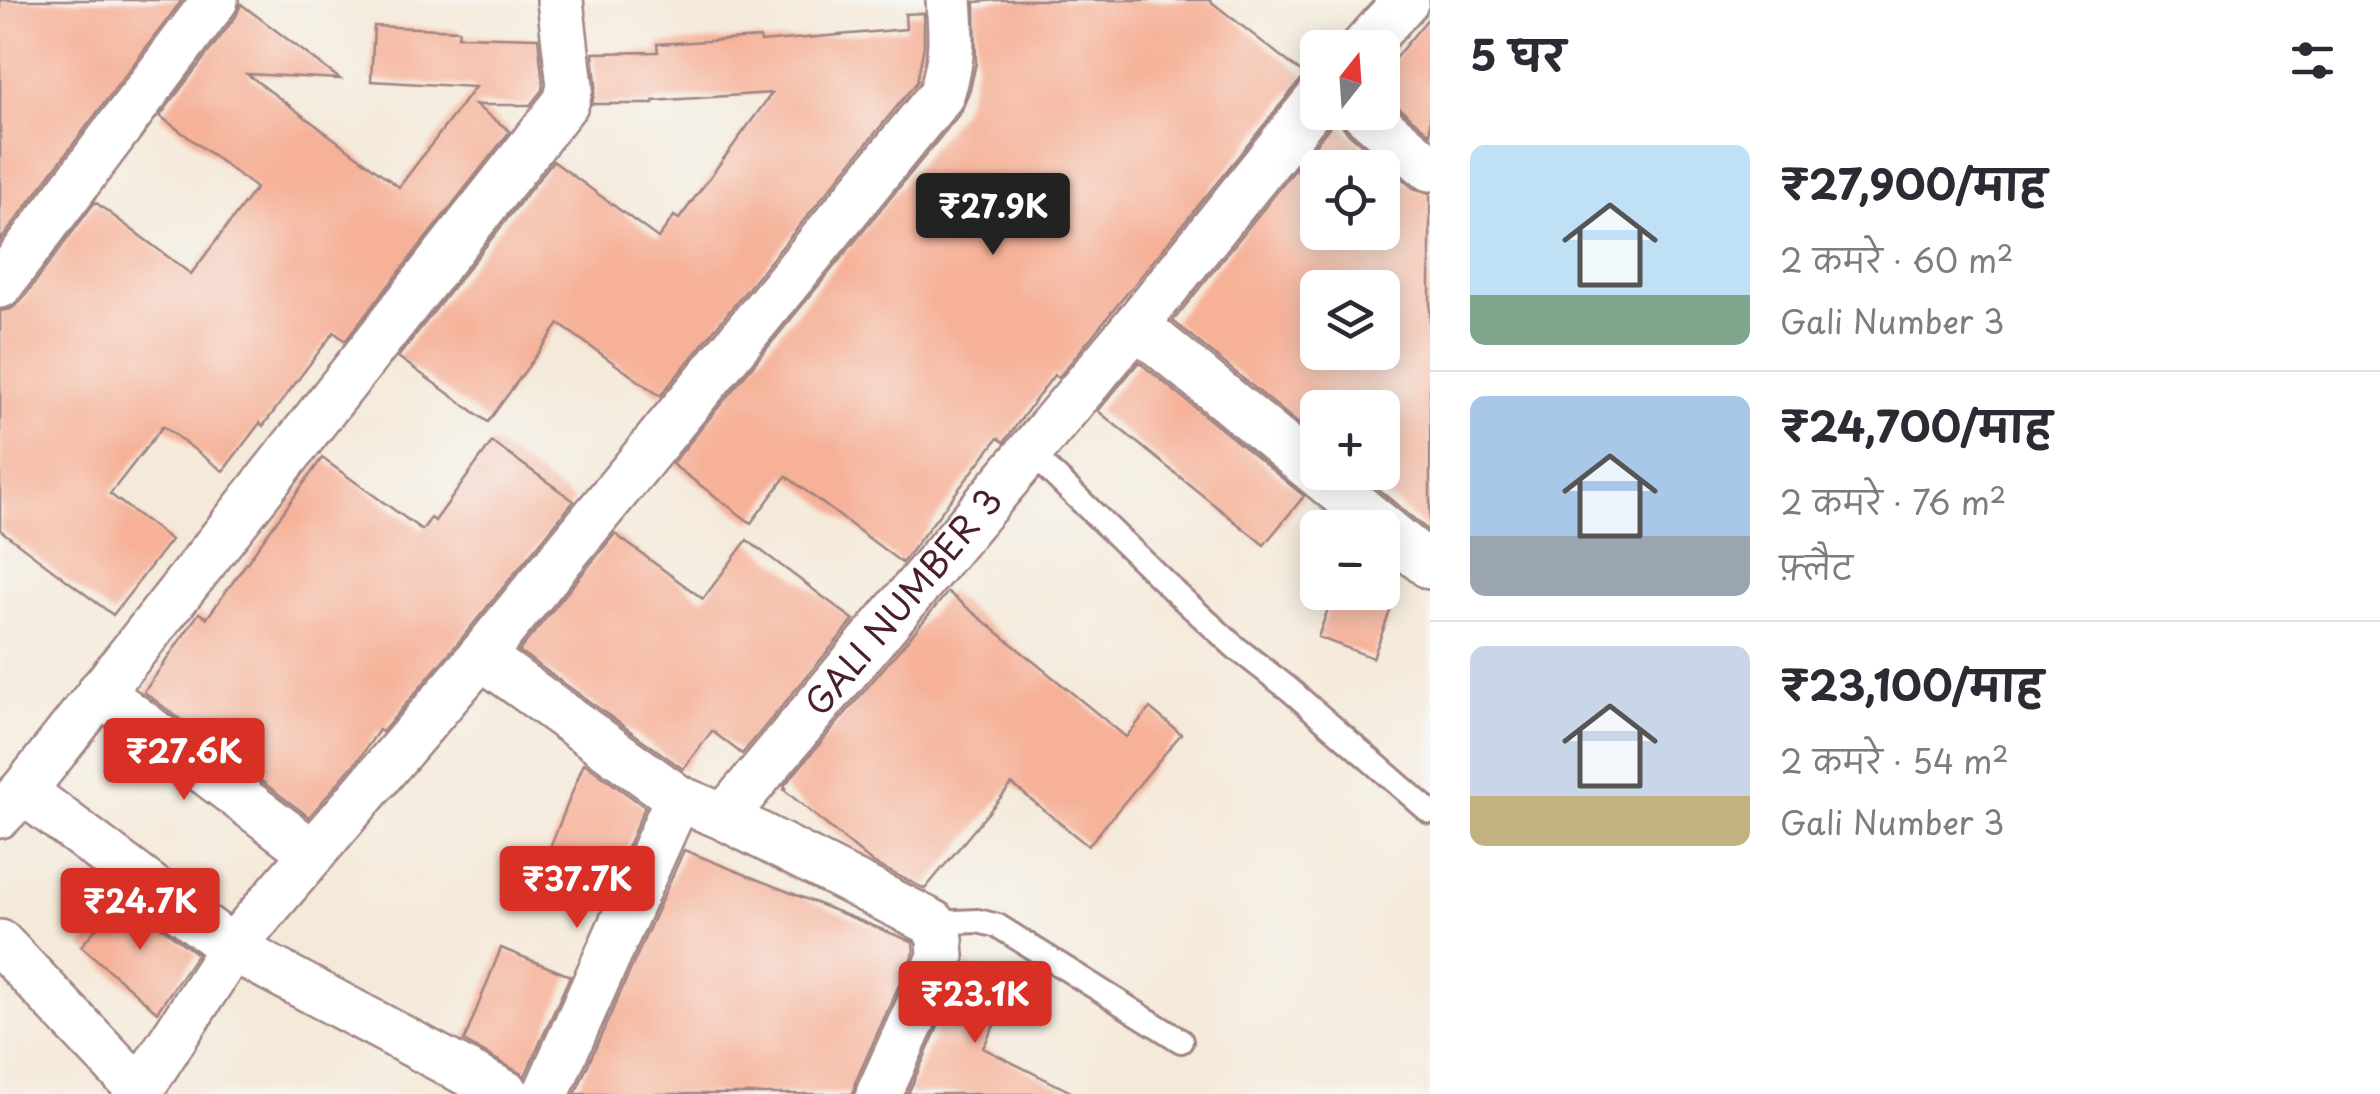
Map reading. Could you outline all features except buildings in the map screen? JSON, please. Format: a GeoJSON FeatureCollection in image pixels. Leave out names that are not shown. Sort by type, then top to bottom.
{"type":"FeatureCollection","features":[{"type":"Feature","properties":{"kind":"street"},"geometry":{"type":"LineString","coordinates":[[0,285],[215,0]]}},
{"type":"Feature","properties":{"kind":"street"},"geometry":{"type":"LineString","coordinates":[[507,1094],[232,948],[11,803],[566,102],[570,86],[560,0]]}},
{"type":"Feature","properties":{"kind":"street"},"geometry":{"type":"LineString","coordinates":[[0,943],[140,1090],[232,948],[481,656],[942,95],[953,47],[949,0]]}},
{"type":"Feature","properties":{"kind":"street"},"geometry":{"type":"LineString","coordinates":[[1379,30],[1406,0]]}},
{"type":"Feature","properties":{"kind":"street","name":"GALI NUMBER 3"},"geometry":{"type":"LineString","coordinates":[[724,817],[1136,325],[1300,121]]}},
{"type":"Feature","properties":{"kind":"street"},"geometry":{"type":"LineString","coordinates":[[1385,130],[1430,168]]}},
{"type":"Feature","properties":{"kind":"street"},"geometry":{"type":"LineString","coordinates":[[1136,325],[1430,566]]}},
{"type":"Feature","properties":{"kind":"street"},"geometry":{"type":"LineString","coordinates":[[481,656],[678,798],[724,817],[933,924],[940,939],[941,956],[879,1094]]}},
{"type":"Feature","properties":{"kind":"street"},"geometry":{"type":"LineString","coordinates":[[100,692],[313,853]]}},
{"type":"Feature","properties":{"kind":"street"},"geometry":{"type":"LineString","coordinates":[[546,1094],[678,798]]}},
{"type":"Feature","properties":{"kind":"lane"},"geometry":{"type":"LineString","coordinates":[[1030,452],[1223,636],[1430,812]]}},
{"type":"Feature","properties":{"kind":"lane"},"geometry":{"type":"LineString","coordinates":[[933,924],[978,921],[998,926],[1181,1041]]}}]}
